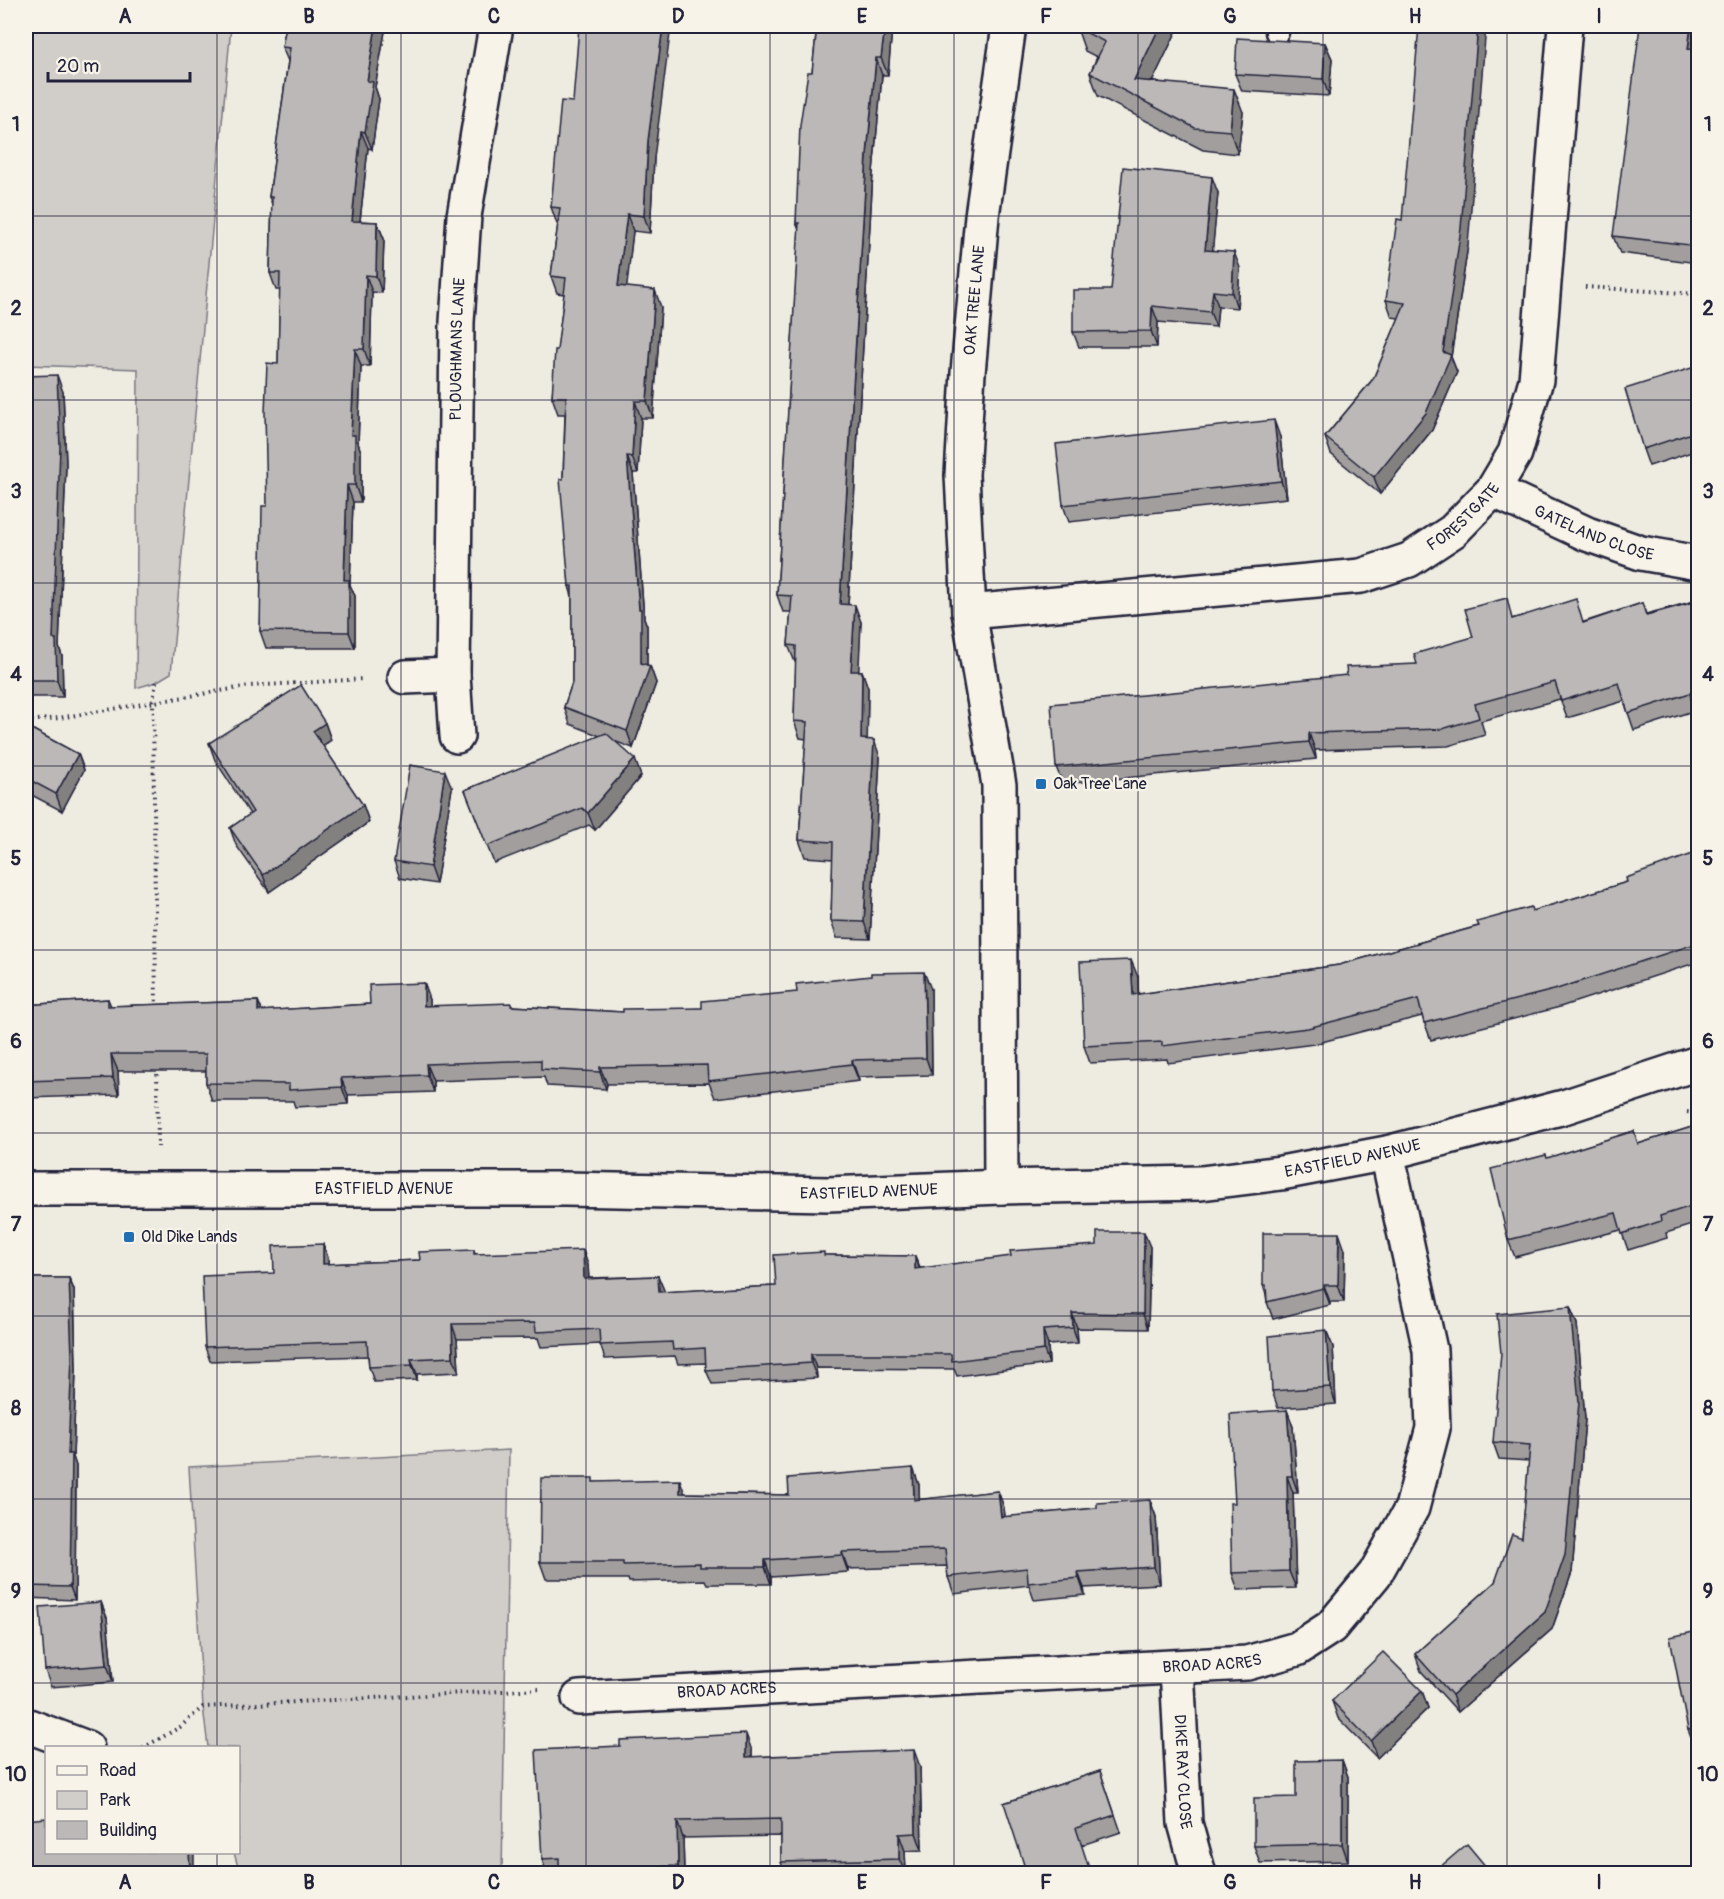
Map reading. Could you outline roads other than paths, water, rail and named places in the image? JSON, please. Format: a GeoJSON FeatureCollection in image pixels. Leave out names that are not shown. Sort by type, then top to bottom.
{"type":"FeatureCollection","features":[{"type":"Feature","properties":{"kind":"street","name":"PLOUGHMANS LANE"},"geometry":{"type":"LineString","coordinates":[[457,736],[453,675],[457,322],[464,216],[496,26]]}},
{"type":"Feature","properties":{"kind":"street","name":"OAK TREE LANE"},"geometry":{"type":"LineString","coordinates":[[1001,1187],[999,785],[969,612],[962,475],[968,373],[982,216],[1009,26]]}},
{"type":"Feature","properties":{"kind":"street","name":"FORESTGATE"},"geometry":{"type":"LineString","coordinates":[[969,612],[1361,576],[1409,560],[1453,531],[1493,490],[1515,453],[1536,380],[1565,26]]}},
{"type":"Feature","properties":{"kind":"street","name":"GATELAND CLOSE"},"geometry":{"type":"LineString","coordinates":[[1493,490],[1587,534],[1641,553],[1698,563]]}},
{"type":"Feature","properties":{"kind":"street"},"geometry":{"type":"LineString","coordinates":[[405,677],[453,675]]}},
{"type":"Feature","properties":{"kind":"street","name":"EASTFIELD AVENUE"},"geometry":{"type":"LineString","coordinates":[[26,1189],[565,1189],[828,1194],[1001,1187],[1201,1183],[1281,1173],[1387,1153],[1564,1107],[1698,1063]]}},
{"type":"Feature","properties":{"kind":"street","name":"BROAD ACRES"},"geometry":{"type":"LineString","coordinates":[[579,1698],[1246,1663],[1297,1649],[1331,1627],[1375,1574],[1412,1508],[1433,1428],[1430,1350],[1387,1153]]}},
{"type":"Feature","properties":{"kind":"street","name":"DIKE RAY CLOSE"},"geometry":{"type":"LineString","coordinates":[[1177,1668],[1185,1823],[1199,1874]]}},
{"type":"Feature","properties":{"kind":"street"},"geometry":{"type":"LineString","coordinates":[[26,1725],[82,1746]]}},
{"type":"Feature","properties":{"kind":"place","name":"Oak Tree Lane"},"geometry":{"type":"Point","coordinates":[1041,784]}},
{"type":"Feature","properties":{"kind":"place","name":"Old Dike Lands"},"geometry":{"type":"Point","coordinates":[129,1237]}}]}
